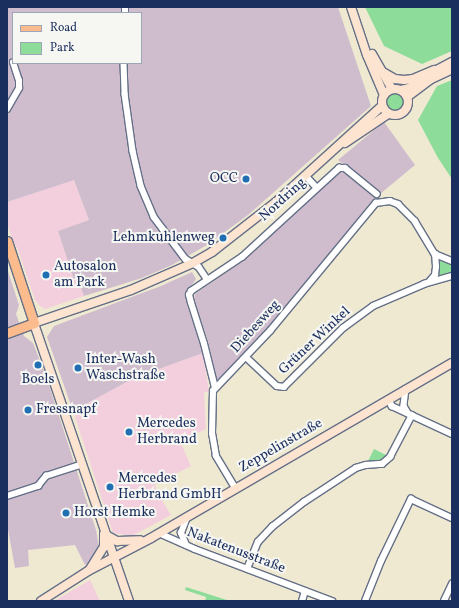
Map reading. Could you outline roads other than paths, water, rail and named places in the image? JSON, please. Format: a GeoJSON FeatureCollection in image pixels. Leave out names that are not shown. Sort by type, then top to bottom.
{"type":"FeatureCollection","features":[{"type":"Feature","properties":{"kind":"main road"},"geometry":{"type":"LineString","coordinates":[[351,7],[362,36],[367,55],[384,95],[382,106],[388,114],[396,116],[404,113],[408,106],[408,98]]}},
{"type":"Feature","properties":{"kind":"main road"},"geometry":{"type":"LineString","coordinates":[[362,36],[380,70],[396,90],[408,98]]}},
{"type":"Feature","properties":{"kind":"main road"},"geometry":{"type":"LineString","coordinates":[[380,70],[395,79],[404,80],[413,79],[452,62]]}},
{"type":"Feature","properties":{"kind":"main road"},"geometry":{"type":"LineString","coordinates":[[408,98],[431,79],[452,69]]}},
{"type":"Feature","properties":{"kind":"main road"},"geometry":{"type":"LineString","coordinates":[[384,95],[396,90],[410,88],[434,70]]}},
{"type":"Feature","properties":{"kind":"main road","name":"Nordring"},"geometry":{"type":"LineString","coordinates":[[7,333],[131,290],[193,263],[212,252],[245,228],[306,176],[340,145],[349,134],[382,106]]}},
{"type":"Feature","properties":{"kind":"main road","name":"Nordring"},"geometry":{"type":"LineString","coordinates":[[340,145],[354,138],[388,114]]}},
{"type":"Feature","properties":{"kind":"main road"},"geometry":{"type":"LineString","coordinates":[[7,241],[129,601]]}},
{"type":"Feature","properties":{"kind":"main road","name":"Zeppelinstraße"},"geometry":{"type":"LineString","coordinates":[[41,601],[88,571],[151,538],[188,515],[452,363]]}},
{"type":"Feature","properties":{"kind":"main road"},"geometry":{"type":"LineString","coordinates":[[105,532],[113,540],[126,542],[151,538]]}},
{"type":"Feature","properties":{"kind":"main road"},"geometry":{"type":"LineString","coordinates":[[88,571],[104,547],[105,532]]}},
{"type":"Feature","properties":{"kind":"street"},"geometry":{"type":"LineString","coordinates":[[7,109],[19,88],[19,81],[13,64]]}},
{"type":"Feature","properties":{"kind":"street"},"geometry":{"type":"LineString","coordinates":[[124,64],[125,94],[133,151],[141,186],[154,217],[186,259],[199,267],[207,279]]}},
{"type":"Feature","properties":{"kind":"street","name":"Nordring"},"geometry":{"type":"LineString","coordinates":[[215,388],[190,298],[191,291],[242,257],[339,168],[345,168],[377,194]]}},
{"type":"Feature","properties":{"kind":"street"},"geometry":{"type":"LineString","coordinates":[[306,176],[318,188]]}},
{"type":"Feature","properties":{"kind":"street","name":"Diebesweg"},"geometry":{"type":"LineString","coordinates":[[215,388],[246,358],[270,331],[376,203],[381,201],[390,201],[398,204],[406,211],[435,254]]}},
{"type":"Feature","properties":{"kind":"street"},"geometry":{"type":"LineString","coordinates":[[429,282],[436,271],[435,254],[452,260]]}},
{"type":"Feature","properties":{"kind":"street","name":"Grüner Winkel"},"geometry":{"type":"LineString","coordinates":[[246,358],[277,386],[284,386],[343,328],[367,310],[388,298],[429,282],[452,276]]}},
{"type":"Feature","properties":{"kind":"street"},"geometry":{"type":"LineString","coordinates":[[215,388],[212,396],[212,434],[216,456],[235,488]]}},
{"type":"Feature","properties":{"kind":"street"},"geometry":{"type":"LineString","coordinates":[[406,389],[404,406],[410,414]]}},
{"type":"Feature","properties":{"kind":"street"},"geometry":{"type":"LineString","coordinates":[[389,399],[392,406],[452,434]]}},
{"type":"Feature","properties":{"kind":"street"},"geometry":{"type":"LineString","coordinates":[[247,569],[258,542],[272,527],[304,502],[356,468],[366,465],[382,464],[390,457],[410,414]]}},
{"type":"Feature","properties":{"kind":"street"},"geometry":{"type":"LineString","coordinates":[[7,496],[38,486],[46,476],[82,464]]}},
{"type":"Feature","properties":{"kind":"street"},"geometry":{"type":"LineString","coordinates":[[365,601],[381,560],[411,499],[452,518]]}},
{"type":"Feature","properties":{"kind":"street"},"geometry":{"type":"LineString","coordinates":[[186,545],[181,533],[188,515]]}},
{"type":"Feature","properties":{"kind":"street","name":"Nakatenusstraße"},"geometry":{"type":"LineString","coordinates":[[158,533],[332,601]]}},
{"type":"Feature","properties":{"kind":"street"},"geometry":{"type":"LineString","coordinates":[[444,601],[452,584]]}},
{"type":"Feature","properties":{"kind":"street"},"geometry":{"type":"LineString","coordinates":[[302,601],[305,591]]}},
{"type":"Feature","properties":{"kind":"place","name":"OCC"},"geometry":{"type":"Point","coordinates":[246,179]}},
{"type":"Feature","properties":{"kind":"place","name":"Lehmkuhlenweg"},"geometry":{"type":"Point","coordinates":[223,238]}},
{"type":"Feature","properties":{"kind":"place","name":"Autosalon am Park"},"geometry":{"type":"Point","coordinates":[46,275]}},
{"type":"Feature","properties":{"kind":"place","name":"Boels"},"geometry":{"type":"Point","coordinates":[38,365]}},
{"type":"Feature","properties":{"kind":"place","name":"Inter-Wash Waschstraße"},"geometry":{"type":"Point","coordinates":[78,368]}},
{"type":"Feature","properties":{"kind":"place","name":"Fressnapf"},"geometry":{"type":"Point","coordinates":[28,410]}},
{"type":"Feature","properties":{"kind":"place","name":"Mercedes Herbrand"},"geometry":{"type":"Point","coordinates":[129,432]}},
{"type":"Feature","properties":{"kind":"place","name":"Mercedes Herbrand GmbH"},"geometry":{"type":"Point","coordinates":[110,487]}},
{"type":"Feature","properties":{"kind":"place","name":"Horst Hemke"},"geometry":{"type":"Point","coordinates":[66,513]}}]}
